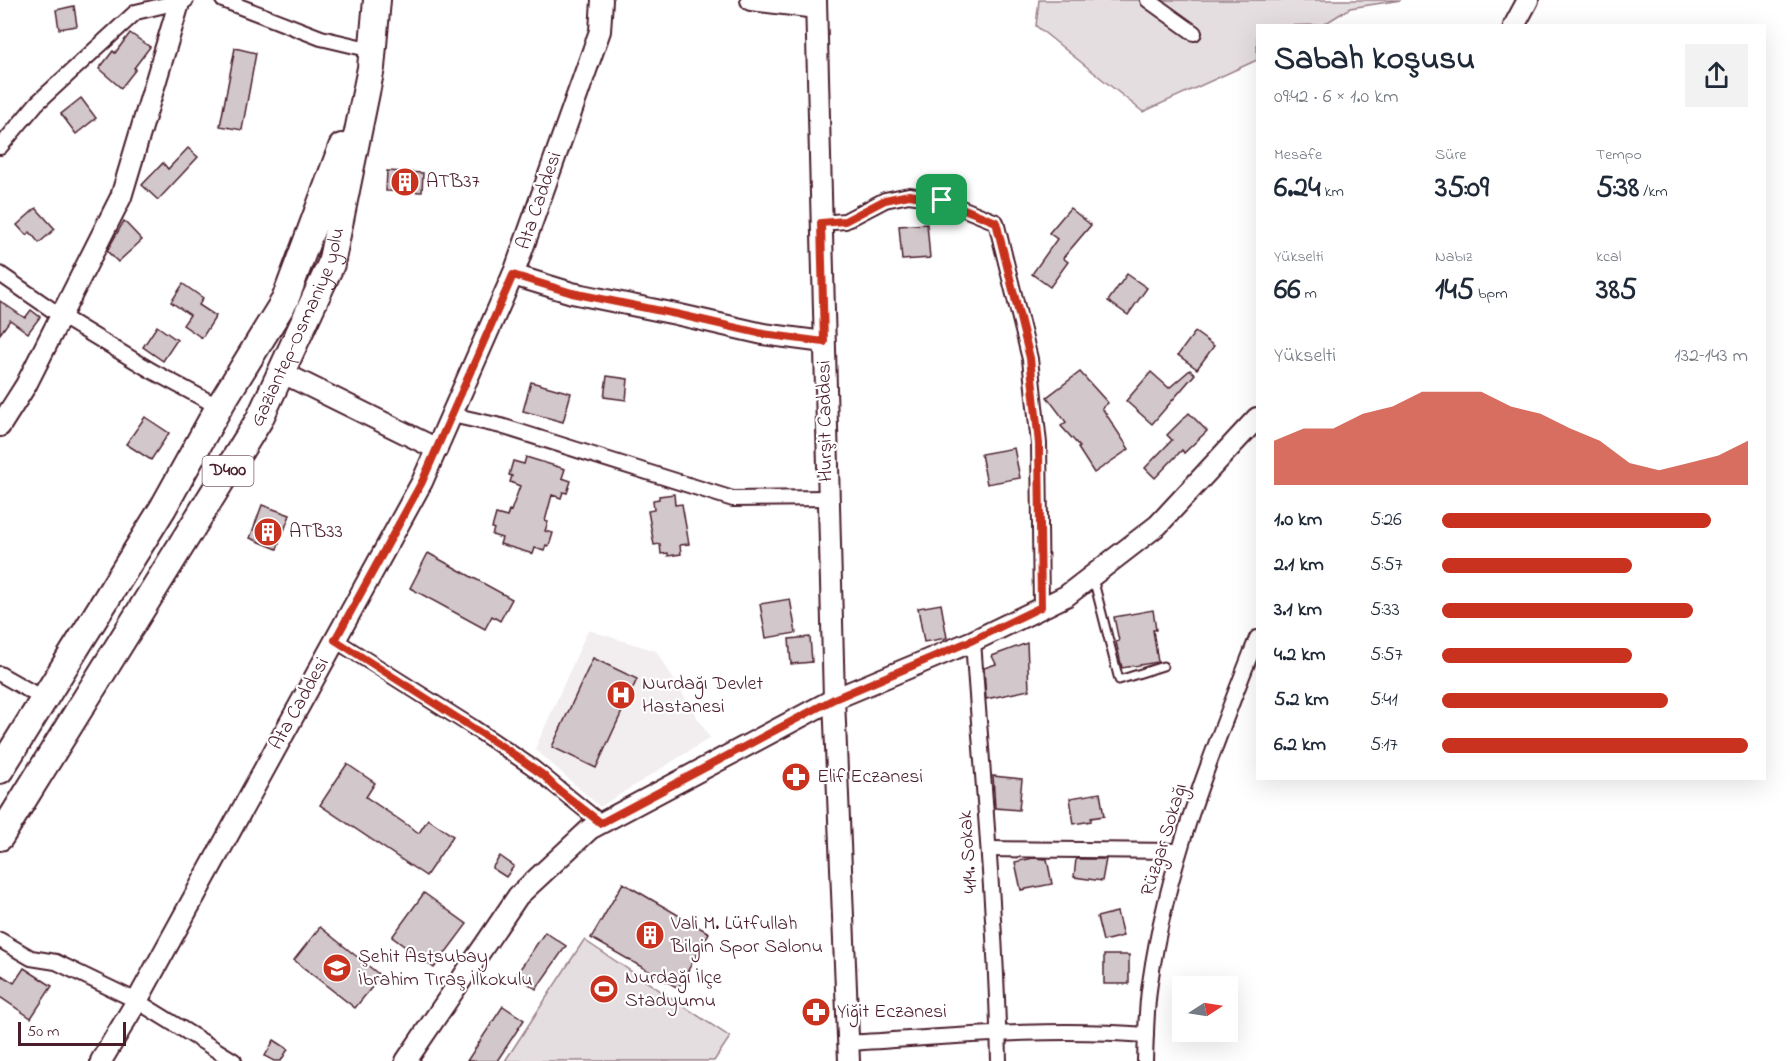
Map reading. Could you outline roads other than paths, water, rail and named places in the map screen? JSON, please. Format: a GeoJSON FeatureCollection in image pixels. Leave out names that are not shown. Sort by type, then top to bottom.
{"type":"FeatureCollection","features":[{"type":"Feature","properties":{"kind":"highway","name":"Gaziantep-Osmaniye yolu"},"geometry":{"type":"LineString","coordinates":[[0,837],[259,420],[331,264],[372,59],[377,0]]}},
{"type":"Feature","properties":{"kind":"highway","name":"Gaziantep-Osmaniye yolu"},"geometry":{"type":"LineString","coordinates":[[0,770],[163,507],[219,407],[285,300],[372,59]]}},
{"type":"Feature","properties":{"kind":"street"},"geometry":{"type":"LineString","coordinates":[[223,0],[372,59]]}},
{"type":"Feature","properties":{"kind":"street","name":"Ata Caddesi"},"geometry":{"type":"LineString","coordinates":[[100,1061],[136,1002],[422,482],[513,275],[600,31],[602,0]]}},
{"type":"Feature","properties":{"kind":"street"},"geometry":{"type":"LineString","coordinates":[[751,0],[816,4]]}},
{"type":"Feature","properties":{"kind":"street"},"geometry":{"type":"LineString","coordinates":[[1148,0],[1194,33]]}},
{"type":"Feature","properties":{"kind":"street"},"geometry":{"type":"LineString","coordinates":[[1515,24],[1528,0]]}},
{"type":"Feature","properties":{"kind":"street"},"geometry":{"type":"LineString","coordinates":[[0,147],[37,103],[136,12],[182,1]]}},
{"type":"Feature","properties":{"kind":"street"},"geometry":{"type":"LineString","coordinates":[[0,426],[26,385],[121,197],[182,1]]}},
{"type":"Feature","properties":{"kind":"street","name":"Hurşit Caddesi"},"geometry":{"type":"LineString","coordinates":[[816,4],[834,699],[848,1052]]}},
{"type":"Feature","properties":{"kind":"street"},"geometry":{"type":"LineString","coordinates":[[821,223],[845,221],[885,200],[909,195],[942,200],[996,222],[1030,358],[1039,444],[1041,607]]}},
{"type":"Feature","properties":{"kind":"street"},"geometry":{"type":"LineString","coordinates":[[0,274],[61,316],[152,371],[219,407]]}},
{"type":"Feature","properties":{"kind":"street"},"geometry":{"type":"LineString","coordinates":[[513,275],[572,293],[763,334],[824,342]]}},
{"type":"Feature","properties":{"kind":"street"},"geometry":{"type":"LineString","coordinates":[[281,372],[437,449]]}},
{"type":"Feature","properties":{"kind":"street"},"geometry":{"type":"LineString","coordinates":[[452,415],[501,426],[733,499],[828,498]]}},
{"type":"Feature","properties":{"kind":"street"},"geometry":{"type":"LineString","coordinates":[[405,1061],[518,896],[591,829],[834,699],[973,640],[1066,596],[1158,525],[1256,419]]}},
{"type":"Feature","properties":{"kind":"street"},"geometry":{"type":"LineString","coordinates":[[335,640],[514,755],[543,775],[601,823]]}},
{"type":"Feature","properties":{"kind":"street","name":"414. Sokak"},"geometry":{"type":"LineString","coordinates":[[973,640],[989,849],[999,1061]]}},
{"type":"Feature","properties":{"kind":"street","name":"Rüzgar Sokağı"},"geometry":{"type":"LineString","coordinates":[[1145,1061],[1150,984],[1156,944],[1178,851],[1218,737],[1256,641]]}},
{"type":"Feature","properties":{"kind":"street"},"geometry":{"type":"LineString","coordinates":[[0,674],[44,699]]}},
{"type":"Feature","properties":{"kind":"street"},"geometry":{"type":"LineString","coordinates":[[989,849],[1178,851]]}},
{"type":"Feature","properties":{"kind":"street"},"geometry":{"type":"LineString","coordinates":[[0,940],[31,958],[56,962],[136,1002],[234,1061]]}},
{"type":"Feature","properties":{"kind":"street"},"geometry":{"type":"LineString","coordinates":[[848,1052],[998,1035],[1089,1032],[1146,1035]]}},
{"type":"Feature","properties":{"kind":"lane"},"geometry":{"type":"LineString","coordinates":[[1092,576],[1119,680],[1163,666]]}},
{"type":"Feature","properties":{"kind":"place","name":"ATB37"},"geometry":{"type":"Point","coordinates":[405,182]}},
{"type":"Feature","properties":{"kind":"place","name":"ATB33"},"geometry":{"type":"Point","coordinates":[268,532]}},
{"type":"Feature","properties":{"kind":"place","name":"Nurdağı Devlet Hastanesi"},"geometry":{"type":"Point","coordinates":[621,695]}},
{"type":"Feature","properties":{"kind":"place","name":"Elif Eczanesi"},"geometry":{"type":"Point","coordinates":[796,777]}},
{"type":"Feature","properties":{"kind":"place","name":"Vali M. Lütfullah Bilgin Spor Salonu"},"geometry":{"type":"Point","coordinates":[650,935]}},
{"type":"Feature","properties":{"kind":"place","name":"Şehit Astsubay İbrahim Tıraş İlkokulu"},"geometry":{"type":"Point","coordinates":[337,968]}},
{"type":"Feature","properties":{"kind":"place","name":"Nurdağı İlçe Stadyumu"},"geometry":{"type":"Point","coordinates":[604,989]}},
{"type":"Feature","properties":{"kind":"place","name":"Yiğit Eczanesi"},"geometry":{"type":"Point","coordinates":[816,1012]}}]}
